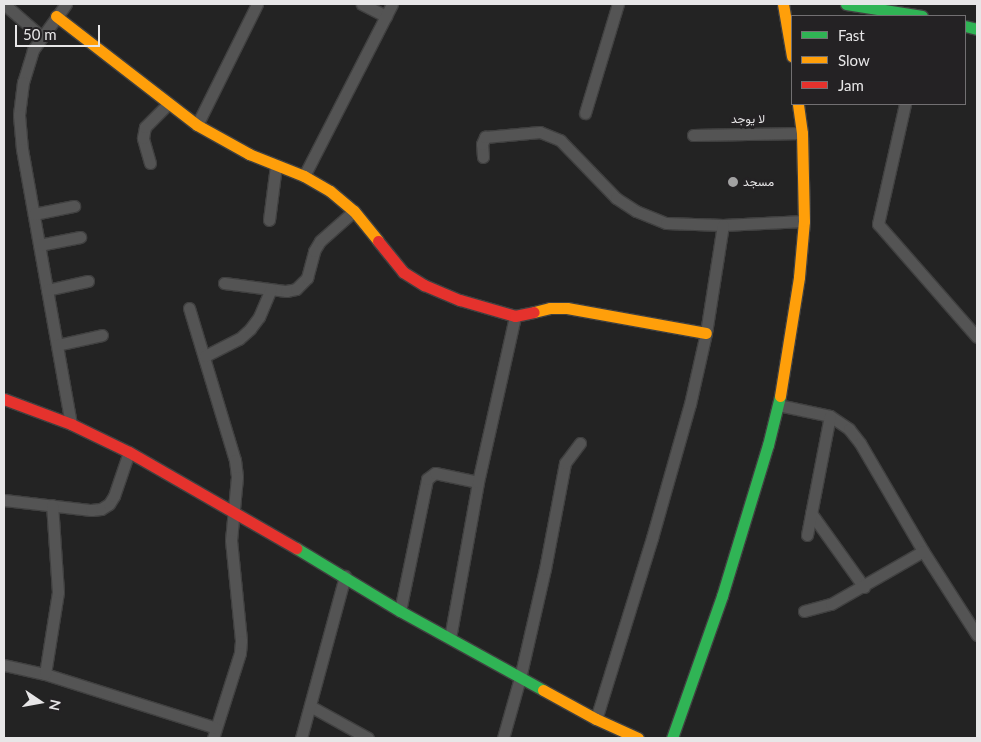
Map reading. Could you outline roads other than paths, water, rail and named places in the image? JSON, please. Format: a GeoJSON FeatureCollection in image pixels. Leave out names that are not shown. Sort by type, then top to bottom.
{"type":"FeatureCollection","features":[{"type":"Feature","properties":{"kind":"street"},"geometry":{"type":"LineString","coordinates":[[4,4],[42,36]]}},
{"type":"Feature","properties":{"kind":"street"},"geometry":{"type":"LineString","coordinates":[[66,4],[42,36],[27,66],[19,115],[39,245],[71,424]]}},
{"type":"Feature","properties":{"kind":"street"},"geometry":{"type":"LineString","coordinates":[[197,125],[257,4]]}},
{"type":"Feature","properties":{"kind":"street"},"geometry":{"type":"LineString","coordinates":[[362,4],[386,16]]}},
{"type":"Feature","properties":{"kind":"street"},"geometry":{"type":"LineString","coordinates":[[304,176],[392,4]]}},
{"type":"Feature","properties":{"kind":"street"},"geometry":{"type":"LineString","coordinates":[[586,114],[618,4]]}},
{"type":"Feature","properties":{"kind":"street"},"geometry":{"type":"LineString","coordinates":[[783,4],[791,50]]}},
{"type":"Feature","properties":{"kind":"street"},"geometry":{"type":"LineString","coordinates":[[846,4],[918,15]]}},
{"type":"Feature","properties":{"kind":"street"},"geometry":{"type":"LineString","coordinates":[[56,16],[197,125],[249,154],[304,176],[330,191],[354,211],[403,272],[424,285],[460,300],[515,316],[550,308],[567,308],[706,333]]}},
{"type":"Feature","properties":{"kind":"street"},"geometry":{"type":"LineString","coordinates":[[150,163],[143,138],[145,127],[168,104]]}},
{"type":"Feature","properties":{"kind":"street"},"geometry":{"type":"LineString","coordinates":[[672,738],[722,596],[768,445],[778,405],[800,277],[804,221],[802,132],[798,105]]}},
{"type":"Feature","properties":{"kind":"street"},"geometry":{"type":"LineString","coordinates":[[905,105],[878,224],[977,337]]}},
{"type":"Feature","properties":{"kind":"street"},"geometry":{"type":"LineString","coordinates":[[483,157],[483,140],[489,136],[528,131],[550,134],[560,140],[616,198],[636,211],[666,223],[723,225],[804,221]]}},
{"type":"Feature","properties":{"kind":"street","name":"لا يوجد"},"geometry":{"type":"LineString","coordinates":[[693,135],[802,132]]}},
{"type":"Feature","properties":{"kind":"street"},"geometry":{"type":"LineString","coordinates":[[269,220],[276,165]]}},
{"type":"Feature","properties":{"kind":"street"},"geometry":{"type":"LineString","coordinates":[[34,214],[74,206]]}},
{"type":"Feature","properties":{"kind":"street"},"geometry":{"type":"LineString","coordinates":[[224,283],[291,291],[301,287],[307,278],[316,246],[354,211]]}},
{"type":"Feature","properties":{"kind":"street"},"geometry":{"type":"LineString","coordinates":[[596,719],[673,469],[690,404],[706,333],[723,225]]}},
{"type":"Feature","properties":{"kind":"street"},"geometry":{"type":"LineString","coordinates":[[39,245],[80,237]]}},
{"type":"Feature","properties":{"kind":"street"},"geometry":{"type":"LineString","coordinates":[[47,290],[88,281]]}},
{"type":"Feature","properties":{"kind":"street"},"geometry":{"type":"LineString","coordinates":[[205,356],[239,338],[250,329],[259,317],[271,289]]}},
{"type":"Feature","properties":{"kind":"street"},"geometry":{"type":"LineString","coordinates":[[4,665],[45,674],[215,733],[239,661],[241,641],[232,560],[234,510],[237,491],[235,460],[189,308]]}},
{"type":"Feature","properties":{"kind":"street"},"geometry":{"type":"LineString","coordinates":[[450,638],[478,482],[515,316]]}},
{"type":"Feature","properties":{"kind":"street"},"geometry":{"type":"LineString","coordinates":[[57,345],[102,335]]}},
{"type":"Feature","properties":{"kind":"street"},"geometry":{"type":"LineString","coordinates":[[4,399],[71,424],[129,452],[234,510],[400,611],[596,719],[638,738]]}},
{"type":"Feature","properties":{"kind":"street"},"geometry":{"type":"LineString","coordinates":[[778,405],[830,416],[841,422],[860,443],[923,551],[977,635]]}},
{"type":"Feature","properties":{"kind":"street"},"geometry":{"type":"LineString","coordinates":[[807,535],[830,416]]}},
{"type":"Feature","properties":{"kind":"street"},"geometry":{"type":"LineString","coordinates":[[503,738],[520,678],[545,568],[565,463],[580,443]]}},
{"type":"Feature","properties":{"kind":"street"},"geometry":{"type":"LineString","coordinates":[[4,500],[91,510],[106,506],[114,496],[129,452]]}},
{"type":"Feature","properties":{"kind":"street"},"geometry":{"type":"LineString","coordinates":[[400,611],[427,479],[435,473],[478,482]]}},
{"type":"Feature","properties":{"kind":"street"},"geometry":{"type":"LineString","coordinates":[[45,674],[58,592],[52,505]]}},
{"type":"Feature","properties":{"kind":"street"},"geometry":{"type":"LineString","coordinates":[[811,513],[864,587]]}},
{"type":"Feature","properties":{"kind":"street"},"geometry":{"type":"LineString","coordinates":[[804,612],[825,607],[864,587],[923,551]]}},
{"type":"Feature","properties":{"kind":"street"},"geometry":{"type":"LineString","coordinates":[[301,738],[345,576]]}},
{"type":"Feature","properties":{"kind":"street"},"geometry":{"type":"LineString","coordinates":[[310,706],[368,738]]}},
{"type":"Feature","properties":{"kind":"street"},"geometry":{"type":"LineString","coordinates":[[608,738],[610,726]]}},
{"type":"Feature","properties":{"kind":"place","name":"مسجد"},"geometry":{"type":"Point","coordinates":[733,182]}}]}
